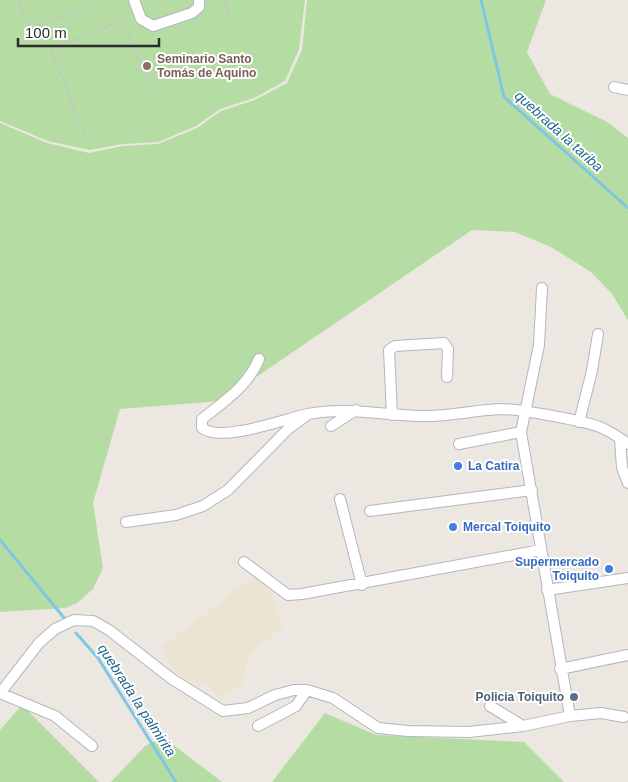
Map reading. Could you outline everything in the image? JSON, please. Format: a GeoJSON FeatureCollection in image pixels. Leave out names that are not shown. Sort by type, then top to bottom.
{"type":"FeatureCollection","features":[{"type":"Feature","properties":{"kind":"street"},"geometry":{"type":"LineString","coordinates":[[134,0],[141,19],[148,25],[154,26],[192,13],[199,7],[200,0]]}},
{"type":"Feature","properties":{"kind":"street"},"geometry":{"type":"LineString","coordinates":[[614,87],[628,90]]}},
{"type":"Feature","properties":{"kind":"street"},"geometry":{"type":"LineString","coordinates":[[542,288],[539,345],[520,432],[532,490],[560,669],[570,716]]}},
{"type":"Feature","properties":{"kind":"street"},"geometry":{"type":"LineString","coordinates":[[579,422],[592,371],[598,334]]}},
{"type":"Feature","properties":{"kind":"street"},"geometry":{"type":"LineString","coordinates":[[392,415],[389,350],[395,346],[444,344],[448,350],[447,377]]}},
{"type":"Feature","properties":{"kind":"street"},"geometry":{"type":"LineString","coordinates":[[259,359],[252,375],[243,386],[202,419],[202,428],[208,433],[262,426],[308,414],[357,410],[392,415],[427,416],[503,409],[601,427],[624,441],[622,468],[628,483]]}},
{"type":"Feature","properties":{"kind":"street"},"geometry":{"type":"LineString","coordinates":[[331,426],[357,410]]}},
{"type":"Feature","properties":{"kind":"street"},"geometry":{"type":"LineString","coordinates":[[126,522],[176,514],[203,506],[228,490],[288,429],[308,414]]}},
{"type":"Feature","properties":{"kind":"street"},"geometry":{"type":"LineString","coordinates":[[459,444],[520,432]]}},
{"type":"Feature","properties":{"kind":"street"},"geometry":{"type":"LineString","coordinates":[[370,512],[532,490]]}},
{"type":"Feature","properties":{"kind":"street"},"geometry":{"type":"LineString","coordinates":[[340,499],[362,585]]}},
{"type":"Feature","properties":{"kind":"street"},"geometry":{"type":"LineString","coordinates":[[244,562],[288,595],[362,585],[541,550]]}},
{"type":"Feature","properties":{"kind":"street"},"geometry":{"type":"LineString","coordinates":[[547,590],[628,578]]}},
{"type":"Feature","properties":{"kind":"street"},"geometry":{"type":"LineString","coordinates":[[92,746],[55,716],[0,693],[39,643],[55,629],[74,620],[93,621],[109,630],[172,679],[223,711],[248,708],[275,695],[294,690],[307,690],[333,698],[378,728],[469,732],[523,726],[570,716],[601,713],[627,715]]}},
{"type":"Feature","properties":{"kind":"street"},"geometry":{"type":"LineString","coordinates":[[560,669],[628,655]]}},
{"type":"Feature","properties":{"kind":"street"},"geometry":{"type":"LineString","coordinates":[[258,726],[296,706],[307,690]]}},
{"type":"Feature","properties":{"kind":"street"},"geometry":{"type":"LineString","coordinates":[[490,706],[523,726]]}},
{"type":"Feature","properties":{"kind":"path"},"geometry":{"type":"LineString","coordinates":[[18,0],[30,29],[102,0]]}},
{"type":"Feature","properties":{"kind":"path"},"geometry":{"type":"LineString","coordinates":[[224,0],[230,17]]}},
{"type":"Feature","properties":{"kind":"path"},"geometry":{"type":"LineString","coordinates":[[85,136],[51,48],[122,20],[150,82],[190,65]]}},
{"type":"Feature","properties":{"kind":"shaded area"},"geometry":{"type":"Polygon","coordinates":[[[256,575],[277,603],[277,616],[284,626],[249,655],[243,683],[221,700],[206,684],[183,679],[159,649],[256,575]]]}},
{"type":"Feature","properties":{"kind":"green space","name":"Seminario Santo Tomás de Aquino"},"geometry":{"type":"Polygon","coordinates":[[[0,0],[305,0],[299,49],[285,81],[254,98],[220,109],[196,126],[158,142],[123,144],[89,150],[48,141],[0,121],[0,0]]]}},
{"type":"Feature","properties":{"kind":"green space"},"geometry":{"type":"Polygon","coordinates":[[[307,0],[546,0],[527,52],[550,94],[607,122],[628,138],[628,320],[612,294],[591,272],[551,247],[515,232],[472,230],[221,401],[120,409],[93,503],[103,568],[93,589],[77,603],[65,608],[0,612],[0,123],[47,143],[89,153],[123,146],[158,144],[197,128],[221,111],[255,100],[287,83],[302,50],[307,0]]]}},
{"type":"Feature","properties":{"kind":"green space"},"geometry":{"type":"Polygon","coordinates":[[[22,705],[99,782],[0,782],[0,730],[22,705]]]}},
{"type":"Feature","properties":{"kind":"green space"},"geometry":{"type":"Polygon","coordinates":[[[325,713],[376,735],[524,742],[564,782],[272,782],[325,713]]]}},
{"type":"Feature","properties":{"kind":"green space"},"geometry":{"type":"Polygon","coordinates":[[[163,737],[222,782],[111,782],[145,746],[163,737]]]}},
{"type":"Feature","properties":{"kind":"waterway","name":"quebrada la tariba"},"geometry":{"type":"LineString","coordinates":[[481,0],[504,97],[628,208]]}},
{"type":"Feature","properties":{"kind":"waterway","name":"quebrada la palmirita"},"geometry":{"type":"LineString","coordinates":[[0,540],[65,619]]}},
{"type":"Feature","properties":{"kind":"waterway","name":"quebrada la palmirita"},"geometry":{"type":"LineString","coordinates":[[76,633],[98,658],[176,782]]}},
{"type":"Feature","properties":{"kind":"place","name":"Seminario Santo Tomás de Aquino"},"geometry":{"type":"Point","coordinates":[147,66]}},
{"type":"Feature","properties":{"kind":"place","name":"La Catira"},"geometry":{"type":"Point","coordinates":[458,466]}},
{"type":"Feature","properties":{"kind":"place","name":"Mercal Toiquito"},"geometry":{"type":"Point","coordinates":[453,527]}},
{"type":"Feature","properties":{"kind":"place","name":"Supermercado Toiquito"},"geometry":{"type":"Point","coordinates":[609,569]}},
{"type":"Feature","properties":{"kind":"place","name":"Policia Toiquito"},"geometry":{"type":"Point","coordinates":[574,697]}}]}
